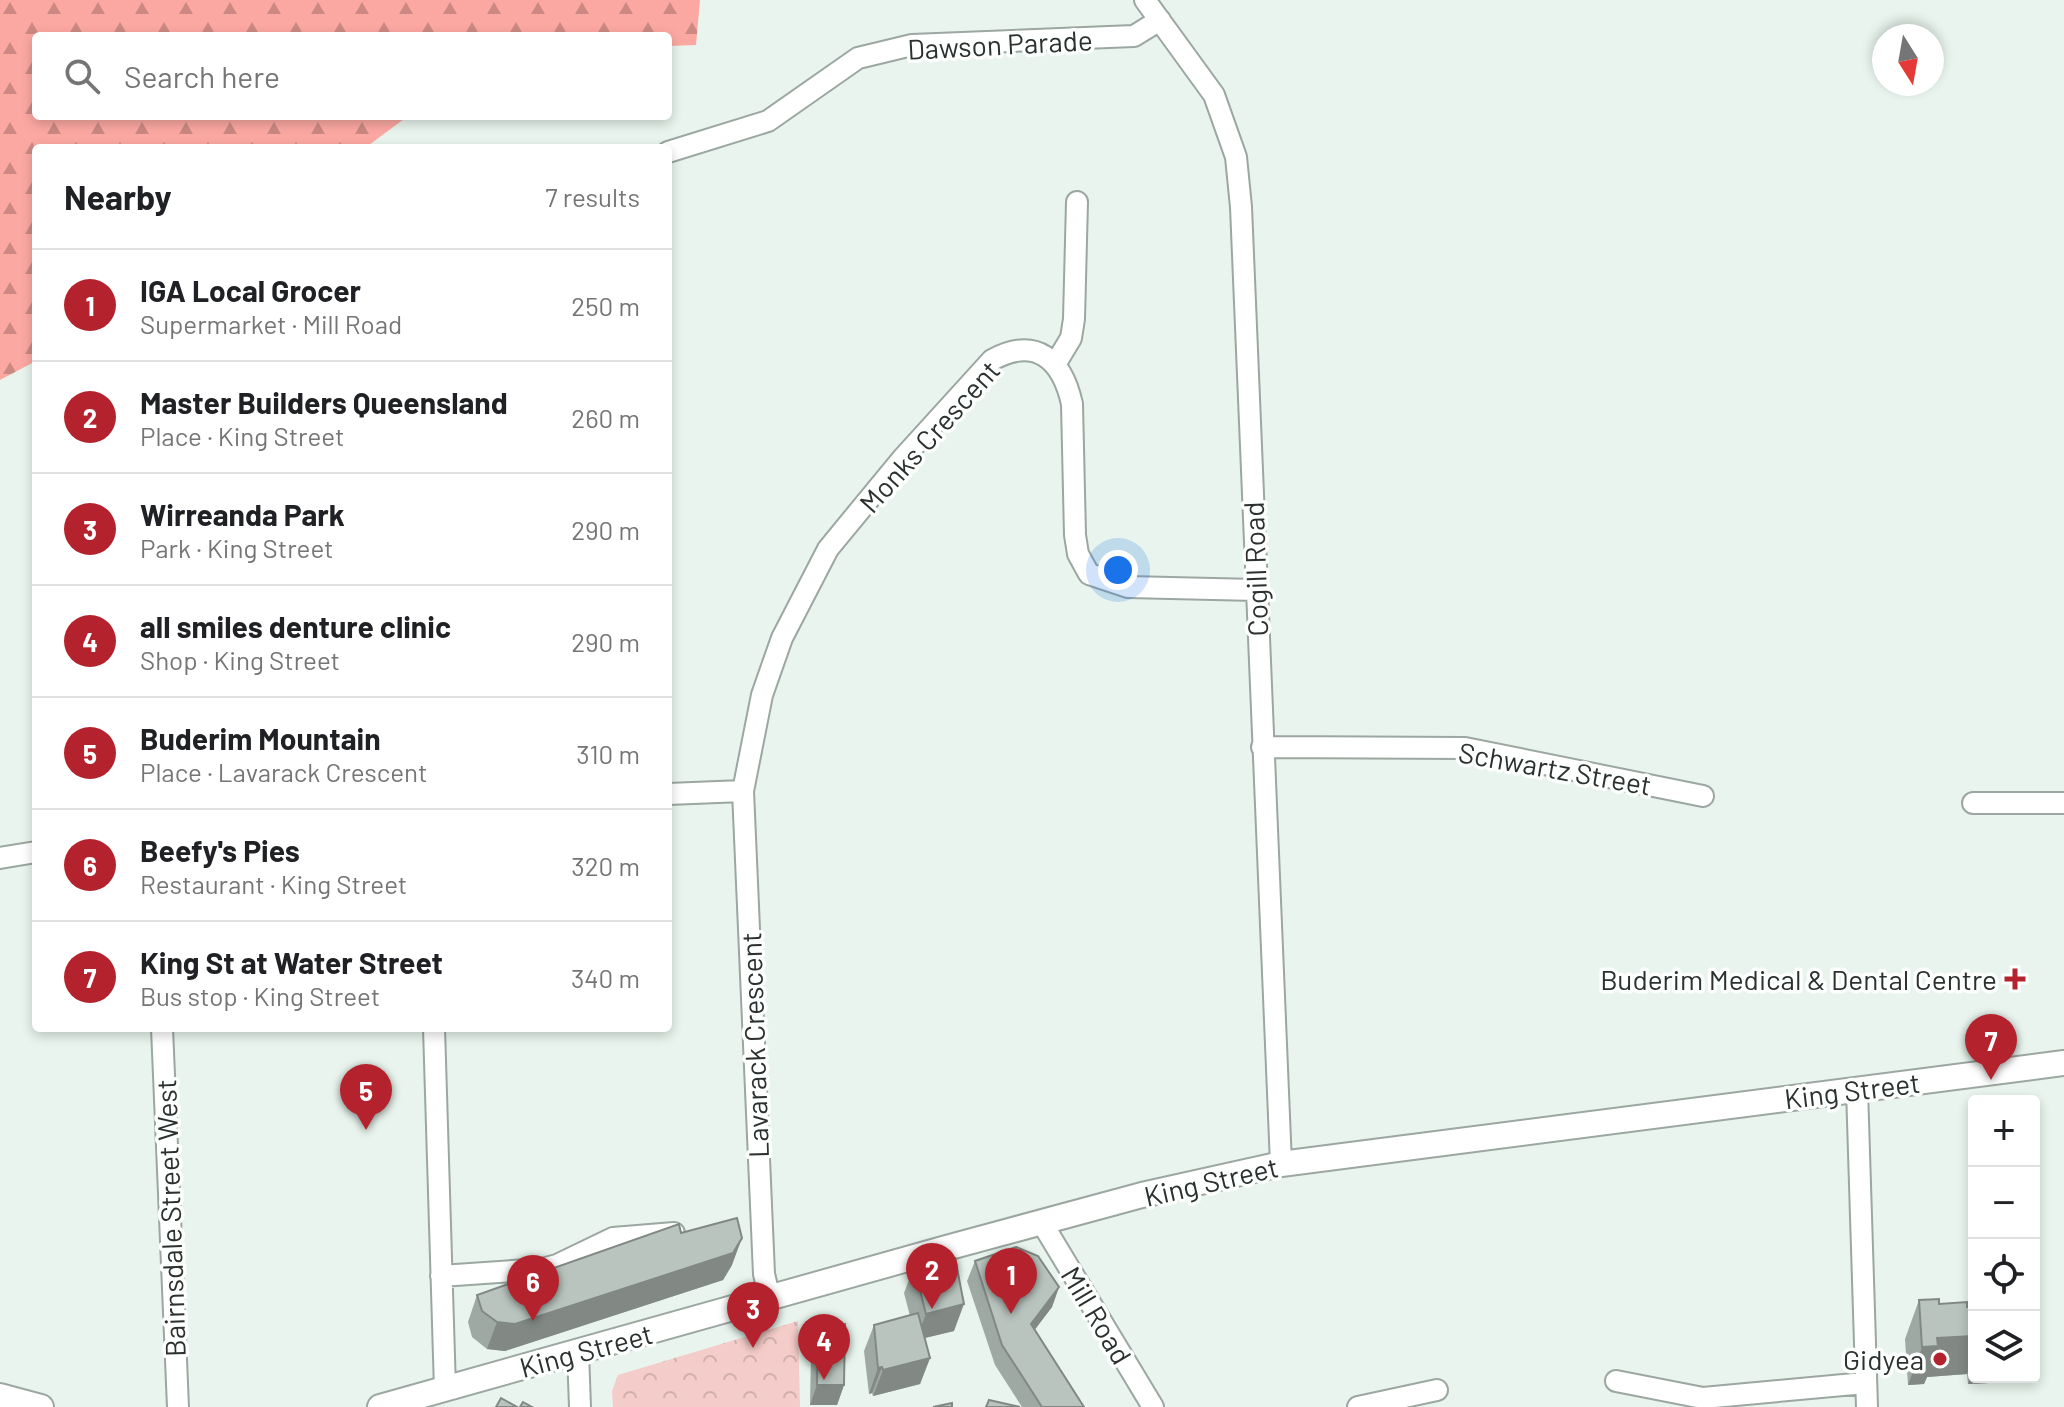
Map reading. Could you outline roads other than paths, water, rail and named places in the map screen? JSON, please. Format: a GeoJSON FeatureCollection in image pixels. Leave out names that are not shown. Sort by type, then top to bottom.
{"type":"FeatureCollection","features":[{"type":"Feature","properties":{"kind":"main road","name":"King Street"},"geometry":{"type":"LineString","coordinates":[[380,1407],[1142,1195],[1281,1164],[2064,1063]]}},
{"type":"Feature","properties":{"kind":"main road"},"geometry":{"type":"LineString","coordinates":[[0,1396],[41,1407]]}},
{"type":"Feature","properties":{"kind":"street","name":"Cogill Road"},"geometry":{"type":"LineString","coordinates":[[1145,0],[1214,95],[1236,157],[1241,207],[1281,1164]]}},
{"type":"Feature","properties":{"kind":"street","name":"Dawson Parade"},"geometry":{"type":"LineString","coordinates":[[672,151],[768,121],[858,58],[912,45],[1134,36],[1160,20]]}},
{"type":"Feature","properties":{"kind":"street"},"geometry":{"type":"LineString","coordinates":[[1077,202],[1074,319],[1071,338],[1056,363],[1067,383],[1072,404],[1078,554],[1089,574],[1128,587],[1256,590]]}},
{"type":"Feature","properties":{"kind":"street","name":"Monks Crescent"},"geometry":{"type":"LineString","coordinates":[[743,791],[762,695],[782,638],[828,549],[902,459],[992,360],[1021,349],[1036,352],[1056,363]]}},
{"type":"Feature","properties":{"kind":"street","name":"Schwartz Street"},"geometry":{"type":"LineString","coordinates":[[1262,747],[1465,748],[1703,796]]}},
{"type":"Feature","properties":{"kind":"street"},"geometry":{"type":"LineString","coordinates":[[672,794],[743,791]]}},
{"type":"Feature","properties":{"kind":"street","name":"Lavarack Crescent"},"geometry":{"type":"LineString","coordinates":[[743,791],[754,1230],[770,1299]]}},
{"type":"Feature","properties":{"kind":"street"},"geometry":{"type":"LineString","coordinates":[[1973,803],[2064,803]]}},
{"type":"Feature","properties":{"kind":"street"},"geometry":{"type":"LineString","coordinates":[[0,858],[32,853]]}},
{"type":"Feature","properties":{"kind":"street","name":"Bairnsdale Street West"},"geometry":{"type":"LineString","coordinates":[[162,1032],[178,1407]]}},
{"type":"Feature","properties":{"kind":"street"},"geometry":{"type":"LineString","coordinates":[[434,1032],[445,1389]]}},
{"type":"Feature","properties":{"kind":"street"},"geometry":{"type":"LineString","coordinates":[[1857,1089],[1867,1407]]}},
{"type":"Feature","properties":{"kind":"street","name":"Mill Road"},"geometry":{"type":"LineString","coordinates":[[1042,1223],[1153,1407]]}},
{"type":"Feature","properties":{"kind":"street"},"geometry":{"type":"LineString","coordinates":[[441,1276],[542,1269],[613,1238],[688,1233]]}},
{"type":"Feature","properties":{"kind":"street"},"geometry":{"type":"LineString","coordinates":[[578,1352],[580,1407]]}},
{"type":"Feature","properties":{"kind":"street"},"geometry":{"type":"LineString","coordinates":[[1616,1381],[1703,1398],[1865,1383]]}},
{"type":"Feature","properties":{"kind":"street"},"geometry":{"type":"LineString","coordinates":[[1358,1407],[1437,1390]]}},
{"type":"Feature","properties":{"kind":"place","name":"Buderim Medical & Dental Centre"},"geometry":{"type":"Point","coordinates":[2015,979]}},
{"type":"Feature","properties":{"kind":"place","name":"King St at Water Street"},"geometry":{"type":"Point","coordinates":[1991,1080]}},
{"type":"Feature","properties":{"kind":"place","name":"Buderim Mountain"},"geometry":{"type":"Point","coordinates":[366,1130]}},
{"type":"Feature","properties":{"kind":"place","name":"Master Builders Queensland"},"geometry":{"type":"Point","coordinates":[932,1309]}},
{"type":"Feature","properties":{"kind":"place","name":"IGA Local Grocer"},"geometry":{"type":"Point","coordinates":[1011,1314]}},
{"type":"Feature","properties":{"kind":"place","name":"Beefy's Pies"},"geometry":{"type":"Point","coordinates":[533,1321]}},
{"type":"Feature","properties":{"kind":"place","name":"Wirreanda Park"},"geometry":{"type":"Point","coordinates":[753,1348]}},
{"type":"Feature","properties":{"kind":"place","name":"Gidyea"},"geometry":{"type":"Point","coordinates":[1940,1359]}},
{"type":"Feature","properties":{"kind":"place","name":"all smiles denture clinic"},"geometry":{"type":"Point","coordinates":[824,1380]}}]}
